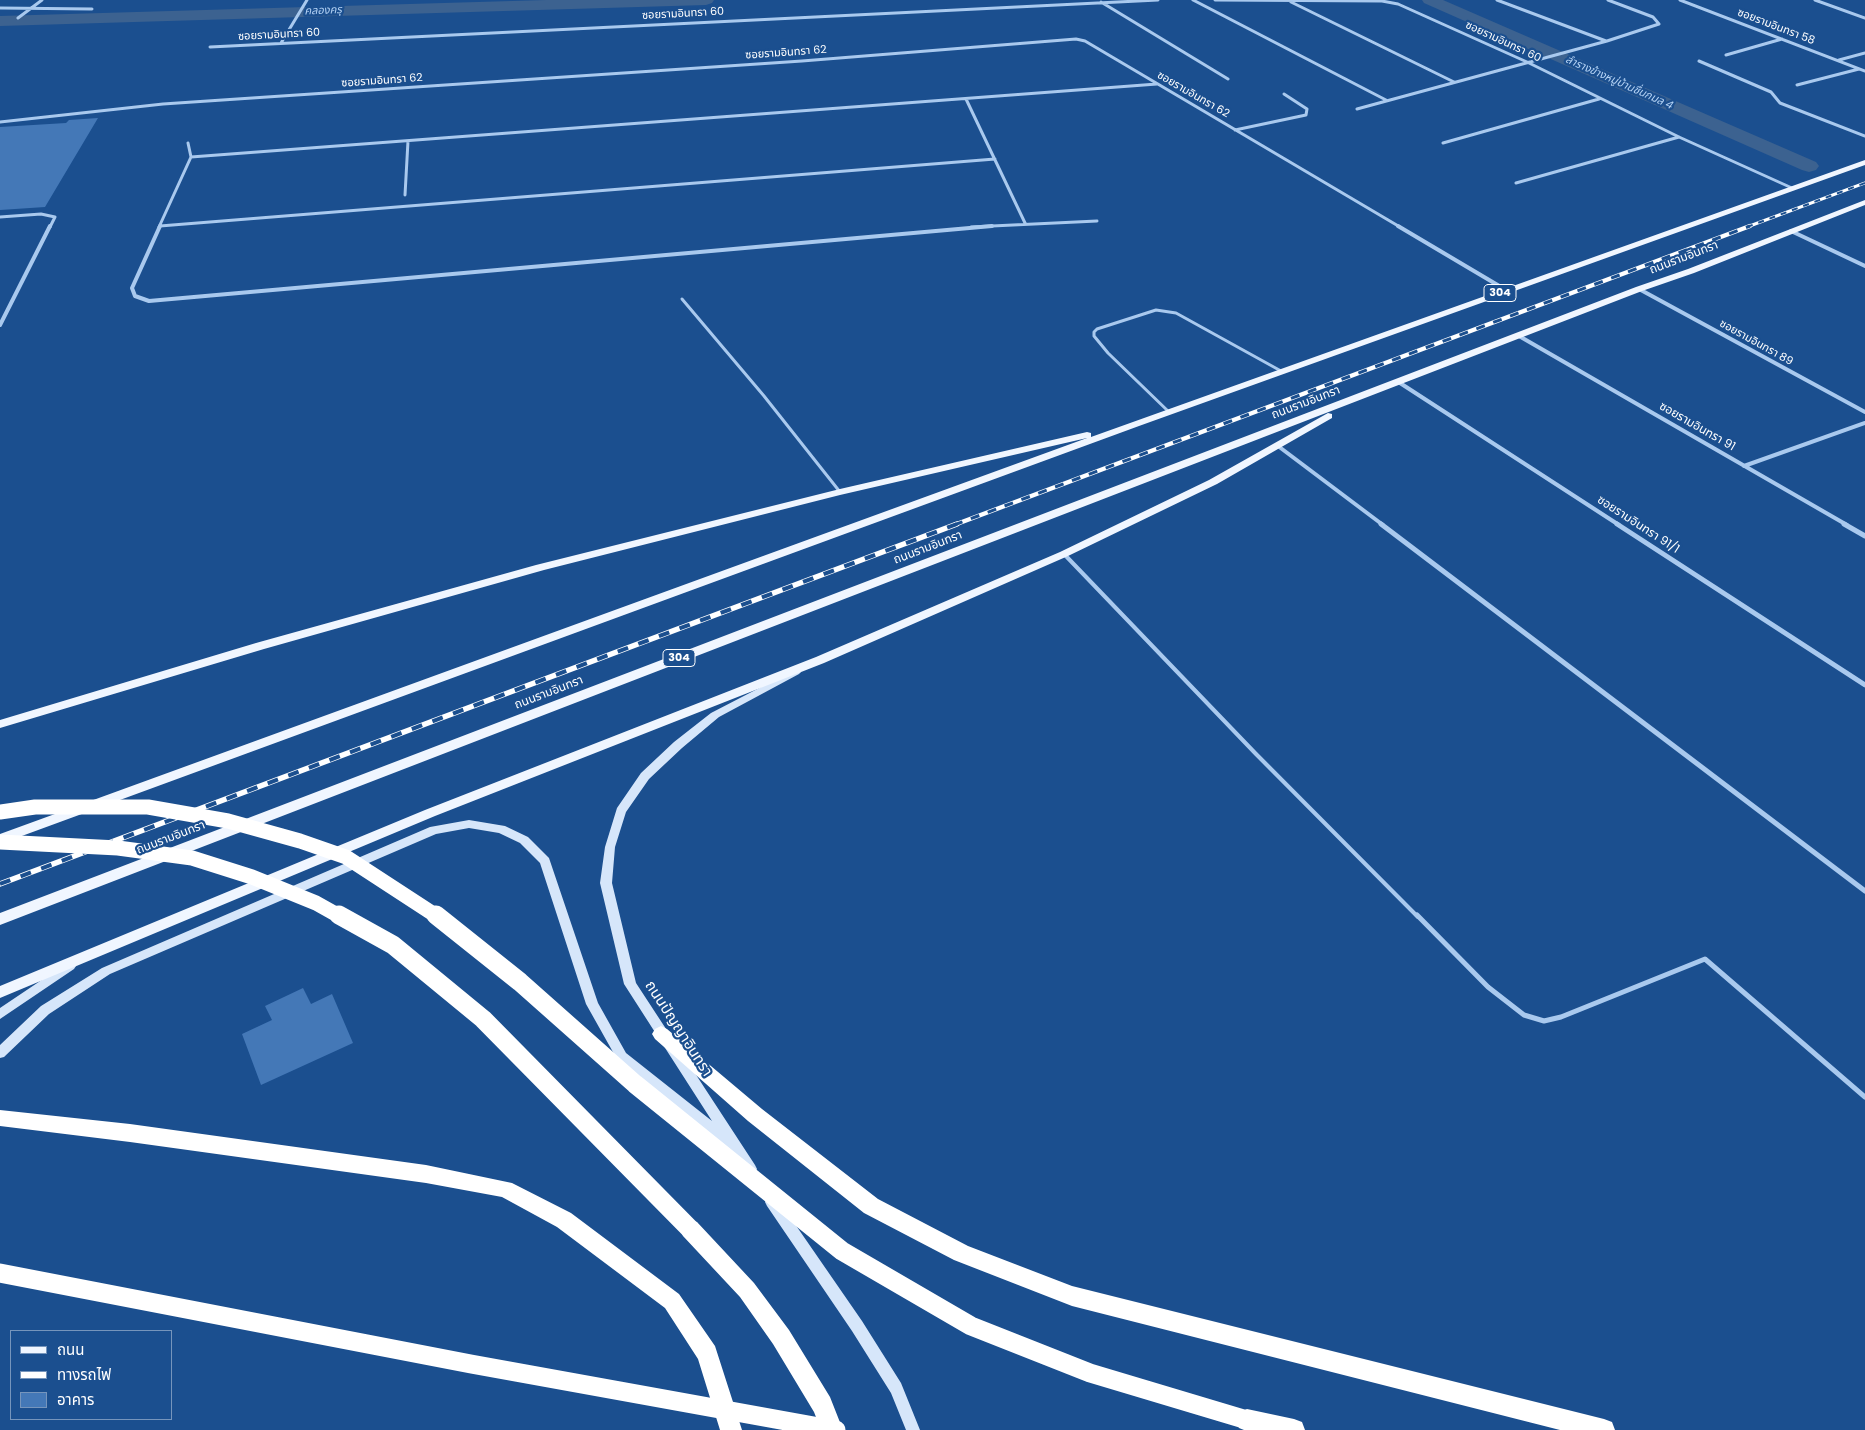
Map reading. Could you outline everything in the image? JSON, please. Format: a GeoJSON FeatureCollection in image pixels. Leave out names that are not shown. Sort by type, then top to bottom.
{"type":"FeatureCollection","features":[{"type":"Feature","properties":{"kind":"highway"},"geometry":{"type":"LineString","coordinates":[[0,812],[35,808],[148,808],[228,821],[300,841],[346,857],[446,922],[520,982],[635,1084],[842,1251],[971,1326],[1090,1373],[1247,1420],[1294,1430]]}},
{"type":"Feature","properties":{"kind":"highway"},"geometry":{"type":"LineString","coordinates":[[0,840],[118,848],[192,858],[252,876],[316,903],[394,945],[483,1019],[690,1229],[747,1290],[781,1337],[822,1405],[832,1430]]}},
{"type":"Feature","properties":{"kind":"highway"},"geometry":{"type":"LineString","coordinates":[[662,1034],[756,1115],[870,1206],[961,1253],[1072,1296],[1604,1430]]}},
{"type":"Feature","properties":{"kind":"highway"},"geometry":{"type":"LineString","coordinates":[[0,1118],[426,1174],[505,1189],[564,1220],[672,1301],[707,1354],[731,1430]]}},
{"type":"Feature","properties":{"kind":"highway"},"geometry":{"type":"LineString","coordinates":[[0,1273],[471,1364],[836,1430]]}},
{"type":"Feature","properties":{"kind":"highway"},"geometry":{"type":"LineString","coordinates":[[822,1405],[824,1430]]}},
{"type":"Feature","properties":{"kind":"main road","name":"304"},"geometry":{"type":"LineString","coordinates":[[0,840],[1135,424],[1865,162]]}},
{"type":"Feature","properties":{"kind":"main road","name":"ถนนรามอินทรา"},"geometry":{"type":"LineString","coordinates":[[0,919],[1400,383],[1865,202]]}},
{"type":"Feature","properties":{"kind":"main road"},"geometry":{"type":"LineString","coordinates":[[0,992],[430,813],[820,660],[1064,554],[1213,482],[1358,398]]}},
{"type":"Feature","properties":{"kind":"main road"},"geometry":{"type":"LineString","coordinates":[[0,724],[260,646],[540,567],[840,492],[1135,424]]}},
{"type":"Feature","properties":{"kind":"main road","name":"ถนนปัญญาอินทรา"},"geometry":{"type":"LineString","coordinates":[[820,660],[715,715],[678,745],[645,776],[621,811],[610,847],[606,883],[630,984],[737,1149],[857,1326],[896,1388],[913,1430]]}},
{"type":"Feature","properties":{"kind":"main road"},"geometry":{"type":"LineString","coordinates":[[0,1053],[45,1010],[106,971],[434,830],[469,824],[501,828],[524,840],[545,861],[592,1004],[622,1057],[737,1149]]}},
{"type":"Feature","properties":{"kind":"main road"},"geometry":{"type":"LineString","coordinates":[[0,1014],[85,956]]}},
{"type":"Feature","properties":{"kind":"street"},"geometry":{"type":"LineString","coordinates":[[18,18],[42,0]]}},
{"type":"Feature","properties":{"kind":"street"},"geometry":{"type":"LineString","coordinates":[[281,43],[300,8],[307,0]]}},
{"type":"Feature","properties":{"kind":"street","name":"ซอยรามอินทรา 60"},"geometry":{"type":"LineString","coordinates":[[210,47],[1158,0]]}},
{"type":"Feature","properties":{"kind":"street"},"geometry":{"type":"LineString","coordinates":[[1193,0],[1386,100]]}},
{"type":"Feature","properties":{"kind":"street","name":"ซอยรามอินทรา 60"},"geometry":{"type":"LineString","coordinates":[[1215,0],[1393,2],[1527,62],[1679,137],[1792,188]]}},
{"type":"Feature","properties":{"kind":"street"},"geometry":{"type":"LineString","coordinates":[[1497,0],[1607,41]]}},
{"type":"Feature","properties":{"kind":"street"},"geometry":{"type":"LineString","coordinates":[[1357,109],[1607,41],[1657,26],[1659,22],[1653,17],[1608,0]]}},
{"type":"Feature","properties":{"kind":"street","name":"ซอยรามอินทรา 58"},"geometry":{"type":"LineString","coordinates":[[1680,0],[1865,71]]}},
{"type":"Feature","properties":{"kind":"street"},"geometry":{"type":"LineString","coordinates":[[1815,0],[1865,18]]}},
{"type":"Feature","properties":{"kind":"street"},"geometry":{"type":"LineString","coordinates":[[1100,2],[1228,79]]}},
{"type":"Feature","properties":{"kind":"street"},"geometry":{"type":"LineString","coordinates":[[1289,2],[1454,82]]}},
{"type":"Feature","properties":{"kind":"street"},"geometry":{"type":"LineString","coordinates":[[0,8],[92,10]]}},
{"type":"Feature","properties":{"kind":"street","name":"ซอยรามอินทรา 62"},"geometry":{"type":"LineString","coordinates":[[0,122],[182,103],[792,61],[1066,39],[1085,40],[1506,290]]}},
{"type":"Feature","properties":{"kind":"street"},"geometry":{"type":"LineString","coordinates":[[1726,55],[1783,39]]}},
{"type":"Feature","properties":{"kind":"street"},"geometry":{"type":"LineString","coordinates":[[1839,60],[1865,53]]}},
{"type":"Feature","properties":{"kind":"street"},"geometry":{"type":"LineString","coordinates":[[1699,61],[1771,92],[1780,104],[1865,136]]}},
{"type":"Feature","properties":{"kind":"street"},"geometry":{"type":"LineString","coordinates":[[1798,85],[1859,69]]}},
{"type":"Feature","properties":{"kind":"street"},"geometry":{"type":"LineString","coordinates":[[191,157],[1157,84]]}},
{"type":"Feature","properties":{"kind":"street"},"geometry":{"type":"LineString","coordinates":[[1235,130],[1306,115],[1308,109],[1284,94]]}},
{"type":"Feature","properties":{"kind":"street"},"geometry":{"type":"LineString","coordinates":[[1443,143],[1600,98]]}},
{"type":"Feature","properties":{"kind":"street"},"geometry":{"type":"LineString","coordinates":[[966,99],[1025,223]]}},
{"type":"Feature","properties":{"kind":"street"},"geometry":{"type":"LineString","coordinates":[[1516,183],[1679,137]]}},
{"type":"Feature","properties":{"kind":"street"},"geometry":{"type":"LineString","coordinates":[[405,195],[408,141]]}},
{"type":"Feature","properties":{"kind":"street"},"geometry":{"type":"LineString","coordinates":[[188,144],[191,157],[132,288],[132,293],[140,299],[149,301],[214,296],[1025,223],[1097,221]]}},
{"type":"Feature","properties":{"kind":"street"},"geometry":{"type":"LineString","coordinates":[[160,226],[995,159]]}},
{"type":"Feature","properties":{"kind":"street"},"geometry":{"type":"LineString","coordinates":[[0,217],[41,214],[55,217],[0,325]]}},
{"type":"Feature","properties":{"kind":"street"},"geometry":{"type":"LineString","coordinates":[[1790,231],[1865,266]]}},
{"type":"Feature","properties":{"kind":"street","name":"ซอยรามอินทรา 89"},"geometry":{"type":"LineString","coordinates":[[1639,289],[1865,412]]}},
{"type":"Feature","properties":{"kind":"street","name":"ซอยรามอินทรา 91"},"geometry":{"type":"LineString","coordinates":[[1519,336],[1865,536]]}},
{"type":"Feature","properties":{"kind":"street","name":"ซอยรามอินทรา 91/1"},"geometry":{"type":"LineString","coordinates":[[1400,383],[1865,685]]}},
{"type":"Feature","properties":{"kind":"street"},"geometry":{"type":"LineString","coordinates":[[1744,466],[1865,423]]}},
{"type":"Feature","properties":{"kind":"street"},"geometry":{"type":"LineString","coordinates":[[1278,446],[1865,891]]}},
{"type":"Feature","properties":{"kind":"lane"},"geometry":{"type":"LineString","coordinates":[[682,299],[764,396],[840,492]]}},
{"type":"Feature","properties":{"kind":"lane"},"geometry":{"type":"LineString","coordinates":[[1169,412],[1108,353],[1094,336],[1094,332],[1097,329],[1156,310],[1176,313],[1281,371]]}},
{"type":"Feature","properties":{"kind":"lane"},"geometry":{"type":"LineString","coordinates":[[1064,554],[1277,775],[1488,986],[1524,1015],[1544,1021],[1561,1018],[1705,959],[1865,1097]]}},
{"type":"Feature","properties":{"kind":"building"},"geometry":{"type":"Polygon","coordinates":[[[98,118],[45,207],[0,210],[0,127],[66,123],[69,120],[98,118]]]}},
{"type":"Feature","properties":{"kind":"building"},"geometry":{"type":"Polygon","coordinates":[[[303,988],[311,1004],[332,994],[353,1043],[261,1085],[242,1034],[272,1020],[265,1006],[303,988]]]}},
{"type":"Feature","properties":{"kind":"waterway","name":"คลองครุ"},"geometry":{"type":"LineString","coordinates":[[0,21],[706,0]]}},
{"type":"Feature","properties":{"kind":"waterway","name":"ลำรางข้างหมู่บ้านชื่นกมล 4"},"geometry":{"type":"LineString","coordinates":[[1430,0],[1809,166]]}},
{"type":"Feature","properties":{"kind":"railway"},"geometry":{"type":"LineString","coordinates":[[1747,227],[1865,183]]}},
{"type":"Feature","properties":{"kind":"railway"},"geometry":{"type":"LineString","coordinates":[[954,525],[1750,226]]}},
{"type":"Feature","properties":{"kind":"railway"},"geometry":{"type":"LineString","coordinates":[[0,884],[957,524]]}}]}
